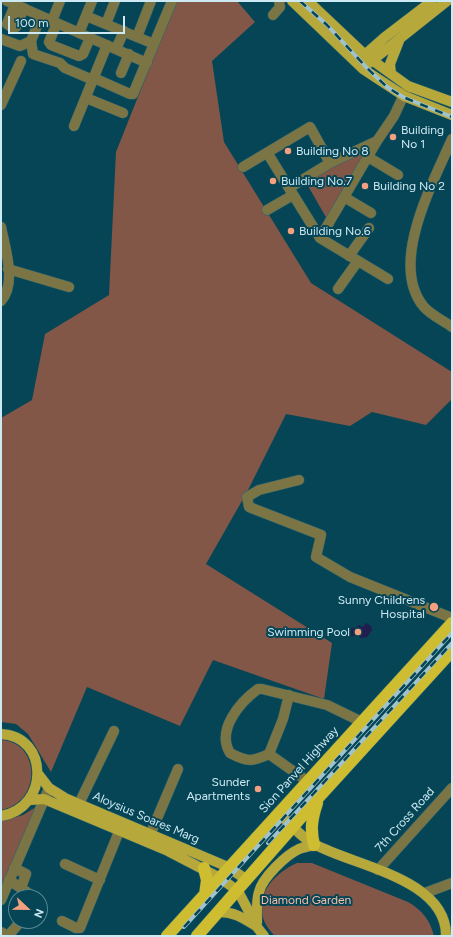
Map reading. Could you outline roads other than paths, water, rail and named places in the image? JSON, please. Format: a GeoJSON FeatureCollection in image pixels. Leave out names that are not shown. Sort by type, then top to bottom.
{"type":"FeatureCollection","features":[{"type":"Feature","properties":{"kind":"highway","name":"Sion Panvel Highway"},"geometry":{"type":"LineString","coordinates":[[167,936],[205,895],[228,867],[452,623]]}},
{"type":"Feature","properties":{"kind":"highway"},"geometry":{"type":"LineString","coordinates":[[197,936],[318,798],[452,651]]}},
{"type":"Feature","properties":{"kind":"highway"},"geometry":{"type":"LineString","coordinates":[[314,845],[311,831],[312,818],[318,798]]}},
{"type":"Feature","properties":{"kind":"highway"},"geometry":{"type":"LineString","coordinates":[[204,868],[207,880],[205,895]]}},
{"type":"Feature","properties":{"kind":"main road"},"geometry":{"type":"LineString","coordinates":[[292,1],[360,66],[428,105],[452,115]]}},
{"type":"Feature","properties":{"kind":"main road"},"geometry":{"type":"LineString","coordinates":[[308,1],[369,58],[391,74],[406,91],[432,94],[452,102]]}},
{"type":"Feature","properties":{"kind":"main road"},"geometry":{"type":"LineString","coordinates":[[360,66],[432,1]]}},
{"type":"Feature","properties":{"kind":"main road"},"geometry":{"type":"LineString","coordinates":[[369,58],[400,38],[447,1]]}},
{"type":"Feature","properties":{"kind":"main road"},"geometry":{"type":"LineString","coordinates":[[334,41],[341,32]]}},
{"type":"Feature","properties":{"kind":"main road"},"geometry":{"type":"LineString","coordinates":[[391,74],[390,64],[393,52],[400,38]]}},
{"type":"Feature","properties":{"kind":"main road"},"geometry":{"type":"LineString","coordinates":[[1,734],[19,739],[30,749],[36,761],[38,775],[36,788],[30,800],[21,809],[9,815],[1,816]]}},
{"type":"Feature","properties":{"kind":"main road","name":"Aloysius Soares Marg"},"geometry":{"type":"LineString","coordinates":[[38,775],[49,788],[77,809]]}},
{"type":"Feature","properties":{"kind":"main road","name":"Aloysius Soares Marg"},"geometry":{"type":"LineString","coordinates":[[30,800],[44,800],[77,809],[121,826],[194,858],[228,867],[247,880]]}},
{"type":"Feature","properties":{"kind":"main road"},"geometry":{"type":"LineString","coordinates":[[278,813],[314,845],[378,870],[425,893],[443,916],[446,936]]}},
{"type":"Feature","properties":{"kind":"main road"},"geometry":{"type":"LineString","coordinates":[[257,927],[256,906],[259,890],[267,877],[283,860],[298,850],[314,845]]}},
{"type":"Feature","properties":{"kind":"main road","name":"Aloysius Soares Marg"},"geometry":{"type":"LineString","coordinates":[[194,858],[204,868],[238,891]]}},
{"type":"Feature","properties":{"kind":"main road"},"geometry":{"type":"LineString","coordinates":[[238,891],[257,927],[264,936]]}},
{"type":"Feature","properties":{"kind":"main road"},"geometry":{"type":"LineString","coordinates":[[219,912],[230,912],[236,914],[257,927]]}},
{"type":"Feature","properties":{"kind":"street"},"geometry":{"type":"LineString","coordinates":[[60,1],[49,44],[81,56],[90,38]]}},
{"type":"Feature","properties":{"kind":"street"},"geometry":{"type":"LineString","coordinates":[[79,33],[92,1]]}},
{"type":"Feature","properties":{"kind":"street"},"geometry":{"type":"LineString","coordinates":[[106,24],[115,1]]}},
{"type":"Feature","properties":{"kind":"street"},"geometry":{"type":"LineString","coordinates":[[137,37],[151,1]]}},
{"type":"Feature","properties":{"kind":"street"},"geometry":{"type":"LineString","coordinates":[[273,15],[280,7],[279,1]]}},
{"type":"Feature","properties":{"kind":"street"},"geometry":{"type":"LineString","coordinates":[[41,16],[31,41],[33,54],[60,63],[65,68],[133,94],[147,63],[168,2]]}},
{"type":"Feature","properties":{"kind":"street"},"geometry":{"type":"LineString","coordinates":[[13,3],[147,63]]}},
{"type":"Feature","properties":{"kind":"street"},"geometry":{"type":"LineString","coordinates":[[86,16],[154,44]]}},
{"type":"Feature","properties":{"kind":"street"},"geometry":{"type":"LineString","coordinates":[[74,126],[93,79],[111,47],[124,31]]}},
{"type":"Feature","properties":{"kind":"street"},"geometry":{"type":"LineString","coordinates":[[1,39],[20,46],[31,41]]}},
{"type":"Feature","properties":{"kind":"street"},"geometry":{"type":"LineString","coordinates":[[60,63],[64,50]]}},
{"type":"Feature","properties":{"kind":"street"},"geometry":{"type":"LineString","coordinates":[[122,73],[129,54]]}},
{"type":"Feature","properties":{"kind":"street"},"geometry":{"type":"LineString","coordinates":[[1,105],[21,61]]}},
{"type":"Feature","properties":{"kind":"street"},"geometry":{"type":"LineString","coordinates":[[320,238],[377,141],[394,116],[406,91]]}},
{"type":"Feature","properties":{"kind":"street"},"geometry":{"type":"LineString","coordinates":[[428,105],[432,94]]}},
{"type":"Feature","properties":{"kind":"street"},"geometry":{"type":"LineString","coordinates":[[86,98],[123,113]]}},
{"type":"Feature","properties":{"kind":"street"},"geometry":{"type":"LineString","coordinates":[[243,168],[310,127],[330,163]]}},
{"type":"Feature","properties":{"kind":"street"},"geometry":{"type":"LineString","coordinates":[[452,139],[416,230],[410,266],[413,285],[424,308],[452,327]]}},
{"type":"Feature","properties":{"kind":"street"},"geometry":{"type":"LineString","coordinates":[[267,210],[330,163],[377,141]]}},
{"type":"Feature","properties":{"kind":"street"},"geometry":{"type":"LineString","coordinates":[[268,154],[320,238],[388,279]]}},
{"type":"Feature","properties":{"kind":"street"},"geometry":{"type":"LineString","coordinates":[[368,157],[398,175]]}},
{"type":"Feature","properties":{"kind":"street"},"geometry":{"type":"LineString","coordinates":[[344,197],[371,213]]}},
{"type":"Feature","properties":{"kind":"street"},"geometry":{"type":"LineString","coordinates":[[1,227],[8,268],[8,287],[1,301]]}},
{"type":"Feature","properties":{"kind":"street"},"geometry":{"type":"LineString","coordinates":[[338,289],[369,228]]}},
{"type":"Feature","properties":{"kind":"street"},"geometry":{"type":"LineString","coordinates":[[8,268],[69,287]]}},
{"type":"Feature","properties":{"kind":"street"},"geometry":{"type":"LineString","coordinates":[[299,480],[258,490],[247,497],[248,507],[321,535],[316,556],[350,577],[452,618]]}},
{"type":"Feature","properties":{"kind":"street"},"geometry":{"type":"LineString","coordinates":[[289,695],[283,719],[269,754],[256,760],[245,760],[230,753],[227,748],[226,740],[228,725],[235,713],[258,689],[289,695],[326,705],[362,722]]}},
{"type":"Feature","properties":{"kind":"street"},"geometry":{"type":"LineString","coordinates":[[77,809],[114,731]]}},
{"type":"Feature","properties":{"kind":"street"},"geometry":{"type":"LineString","coordinates":[[269,754],[307,781]]}},
{"type":"Feature","properties":{"kind":"street"},"geometry":{"type":"LineString","coordinates":[[149,838],[178,769]]}},
{"type":"Feature","properties":{"kind":"street"},"geometry":{"type":"LineString","coordinates":[[1,900],[49,788]]}},
{"type":"Feature","properties":{"kind":"street","name":"7th Cross Road"},"geometry":{"type":"LineString","coordinates":[[378,870],[452,788]]}},
{"type":"Feature","properties":{"kind":"street"},"geometry":{"type":"LineString","coordinates":[[62,922],[76,928],[80,928],[121,826]]}},
{"type":"Feature","properties":{"kind":"street"},"geometry":{"type":"LineString","coordinates":[[65,864],[100,880]]}},
{"type":"Feature","properties":{"kind":"street"},"geometry":{"type":"LineString","coordinates":[[9,880],[21,888],[26,874],[14,868]]}},
{"type":"Feature","properties":{"kind":"street"},"geometry":{"type":"LineString","coordinates":[[425,893],[452,883]]}},
{"type":"Feature","properties":{"kind":"street"},"geometry":{"type":"LineString","coordinates":[[1,932],[8,936],[14,929]]}},
{"type":"Feature","properties":{"kind":"railway"},"geometry":{"type":"LineString","coordinates":[[300,1],[327,25],[387,87],[403,97],[452,117]]}},
{"type":"Feature","properties":{"kind":"railway"},"geometry":{"type":"LineString","coordinates":[[184,927],[452,633]]}},
{"type":"Feature","properties":{"kind":"railway"},"geometry":{"type":"LineString","coordinates":[[268,843],[452,643]]}},
{"type":"Feature","properties":{"kind":"place","name":"Building No 1"},"geometry":{"type":"Point","coordinates":[393,137]}},
{"type":"Feature","properties":{"kind":"place","name":"Building No 8"},"geometry":{"type":"Point","coordinates":[288,151]}},
{"type":"Feature","properties":{"kind":"place","name":"Building No.7"},"geometry":{"type":"Point","coordinates":[273,181]}},
{"type":"Feature","properties":{"kind":"place","name":"Building No 2"},"geometry":{"type":"Point","coordinates":[365,186]}},
{"type":"Feature","properties":{"kind":"place","name":"Building No.6"},"geometry":{"type":"Point","coordinates":[291,231]}},
{"type":"Feature","properties":{"kind":"place","name":"Sunny Childrens Hospital"},"geometry":{"type":"Point","coordinates":[434,607]}},
{"type":"Feature","properties":{"kind":"place","name":"Swimming Pool"},"geometry":{"type":"Point","coordinates":[358,632]}},
{"type":"Feature","properties":{"kind":"place","name":"Sunder Apartments"},"geometry":{"type":"Point","coordinates":[258,789]}},
{"type":"Feature","properties":{"kind":"park label","name":"Diamond Garden"},"geometry":{"type":"Point","coordinates":[306,900]}}]}
